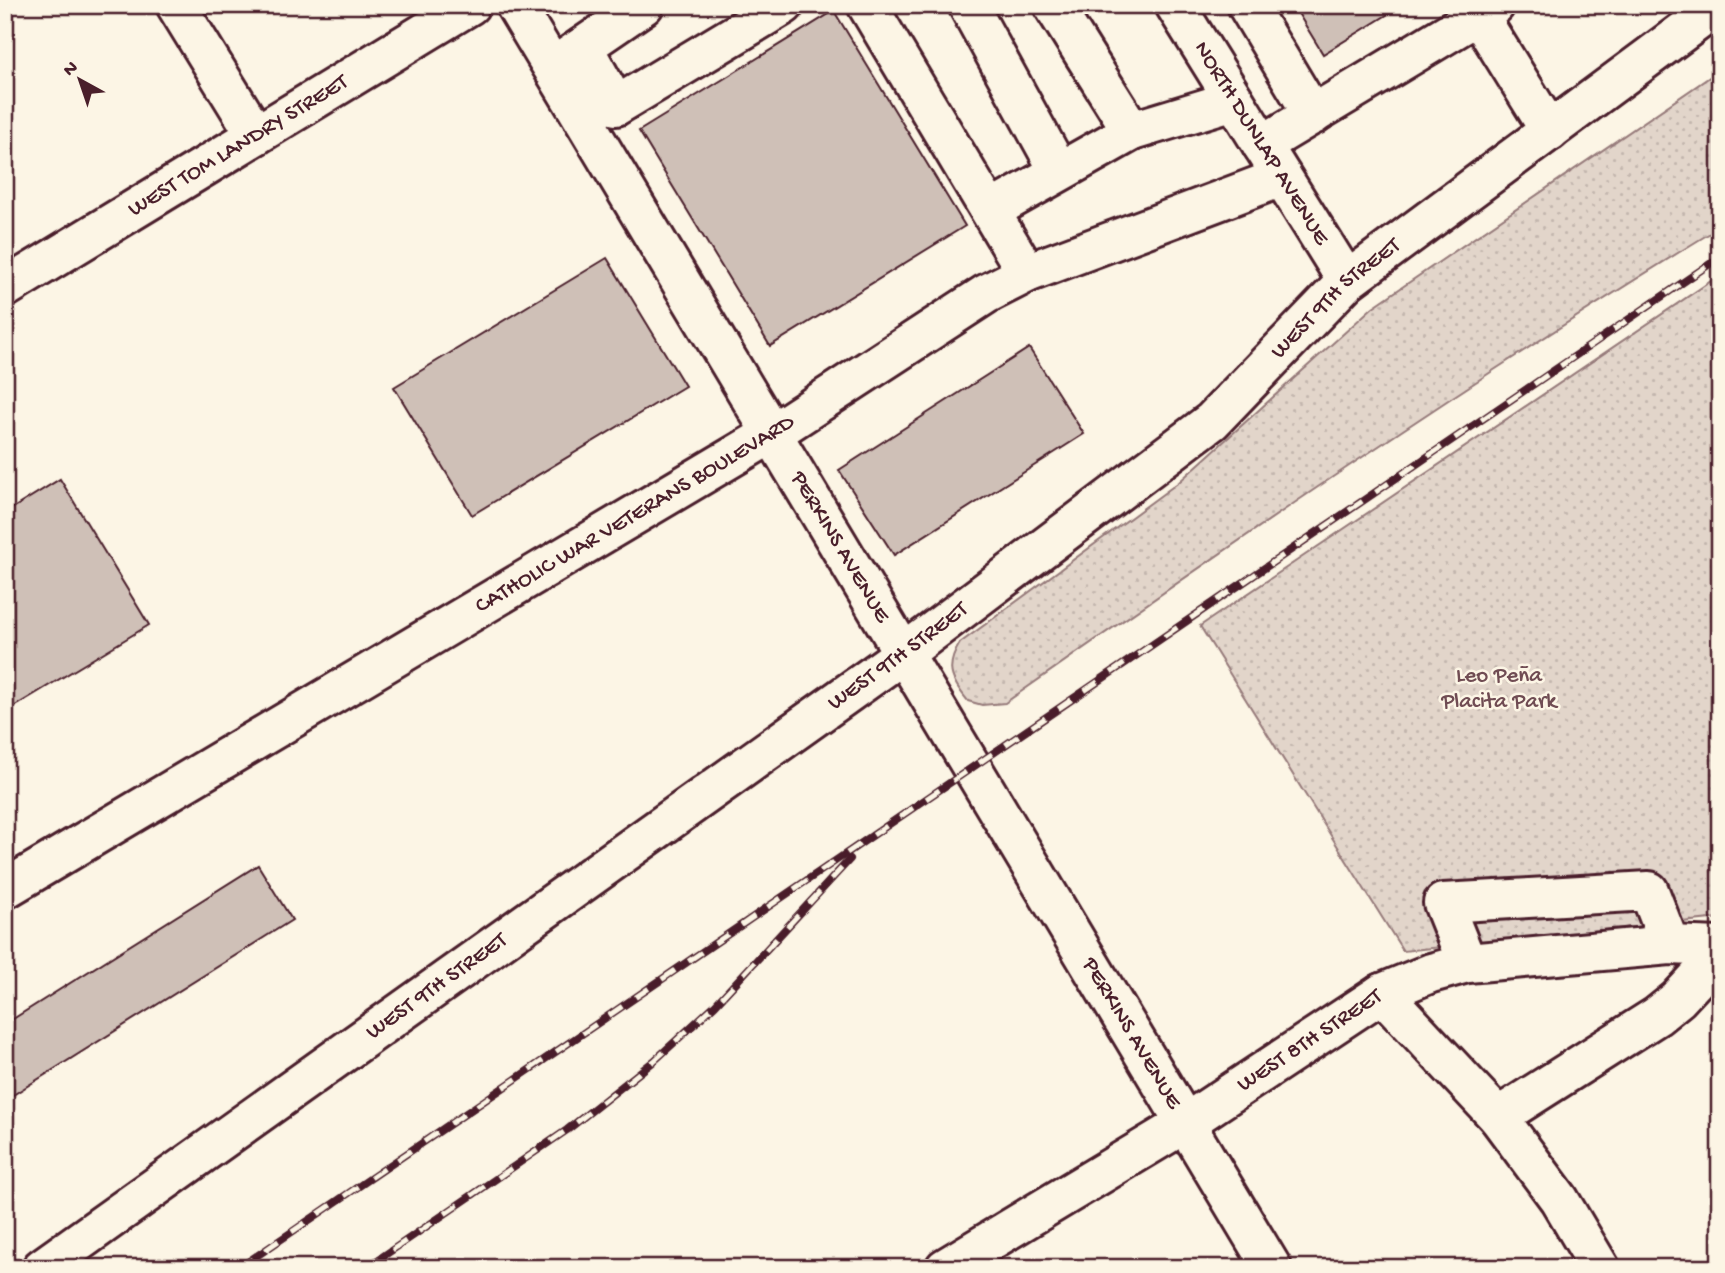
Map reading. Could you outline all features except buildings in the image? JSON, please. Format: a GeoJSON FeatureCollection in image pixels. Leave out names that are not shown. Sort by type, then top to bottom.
{"type":"FeatureCollection","features":[{"type":"Feature","properties":{"kind":"street"},"geometry":{"type":"LineString","coordinates":[[176,5],[256,135]]}},
{"type":"Feature","properties":{"kind":"street","name":"WEST TOM LANDRY STREET"},"geometry":{"type":"LineString","coordinates":[[5,288],[470,5]]}},
{"type":"Feature","properties":{"kind":"street","name":"PERKINS AVENUE"},"geometry":{"type":"LineString","coordinates":[[515,5],[1272,1268]]}},
{"type":"Feature","properties":{"kind":"street"},"geometry":{"type":"LineString","coordinates":[[552,68],[644,5]]}},
{"type":"Feature","properties":{"kind":"street"},"geometry":{"type":"LineString","coordinates":[[583,47],[616,106],[784,5]]}},
{"type":"Feature","properties":{"kind":"street"},"geometry":{"type":"LineString","coordinates":[[867,5],[992,210],[1027,273]]}},
{"type":"Feature","properties":{"kind":"street"},"geometry":{"type":"LineString","coordinates":[[968,5],[1059,171]]}},
{"type":"Feature","properties":{"kind":"street"},"geometry":{"type":"LineString","coordinates":[[1052,5],[1132,131]]}},
{"type":"Feature","properties":{"kind":"street","name":"NORTH DUNLAP AVENUE"},"geometry":{"type":"LineString","coordinates":[[1175,5],[1347,281]]}},
{"type":"Feature","properties":{"kind":"street"},"geometry":{"type":"LineString","coordinates":[[1247,5],[1313,115]]}},
{"type":"Feature","properties":{"kind":"street","name":"WEST 9TH STREET"},"geometry":{"type":"LineString","coordinates":[[42,1268],[903,653],[1212,421],[1347,281],[1719,5]]}},
{"type":"Feature","properties":{"kind":"street"},"geometry":{"type":"LineString","coordinates":[[1262,145],[1481,9],[1550,131]]}},
{"type":"Feature","properties":{"kind":"street"},"geometry":{"type":"LineString","coordinates":[[992,210],[1132,131],[1234,100]]}},
{"type":"Feature","properties":{"kind":"street","name":"CATHOLIC WAR VETERANS BOULEVARD"},"geometry":{"type":"LineString","coordinates":[[5,889],[771,434],[986,294],[1027,273],[1282,177]]}},
{"type":"Feature","properties":{"kind":"street"},"geometry":{"type":"LineString","coordinates":[[1467,963],[1443,903],[1649,891],[1670,945]]}},
{"type":"Feature","properties":{"kind":"street","name":"WEST 8TH STREET"},"geometry":{"type":"LineString","coordinates":[[945,1268],[1184,1124],[1382,993],[1431,973],[1467,963],[1670,945],[1720,947]]}},
{"type":"Feature","properties":{"kind":"street"},"geometry":{"type":"LineString","coordinates":[[1498,1117],[1657,1016],[1678,999],[1720,954]]}},
{"type":"Feature","properties":{"kind":"street"},"geometry":{"type":"LineString","coordinates":[[1382,993],[1498,1117],[1559,1199],[1600,1268]]}},
{"type":"Feature","properties":{"kind":"green space"},"geometry":{"type":"Polygon","coordinates":[[[1720,70],[1720,227],[1358,460],[1005,703],[982,705],[968,701],[957,686],[951,666],[960,643],[1179,482],[1373,307],[1720,70]]]}},
{"type":"Feature","properties":{"kind":"green space","name":"Leo Peña Placita Park"},"geometry":{"type":"Polygon","coordinates":[[[1720,275],[1720,918],[1403,951],[1200,626],[1720,275]]]}},
{"type":"Feature","properties":{"kind":"railway"},"geometry":{"type":"LineString","coordinates":[[239,1268],[1720,257]]}},
{"type":"Feature","properties":{"kind":"railway"},"geometry":{"type":"LineString","coordinates":[[366,1268],[567,1130],[654,1061],[715,1005],[850,859]]}}]}
